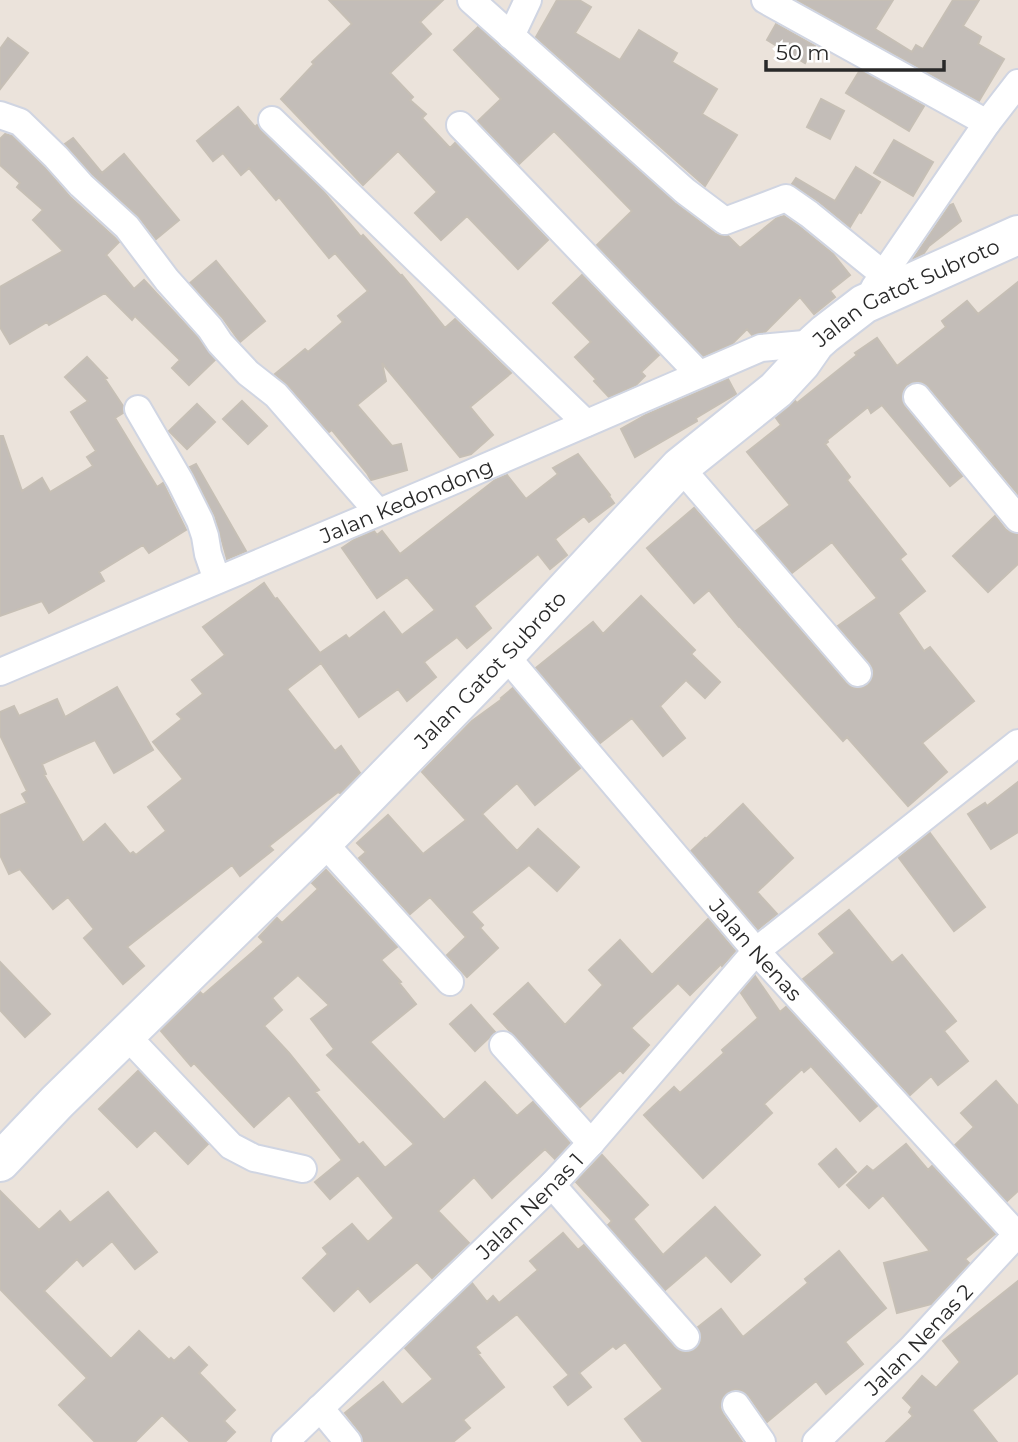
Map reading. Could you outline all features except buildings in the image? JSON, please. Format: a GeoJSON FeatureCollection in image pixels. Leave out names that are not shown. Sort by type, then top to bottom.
{"type":"FeatureCollection","features":[{"type":"Feature","properties":{"kind":"main road","name":"Jalan Gatot Subroto"},"geometry":{"type":"LineString","coordinates":[[0,1162],[323,842],[505,655],[680,467],[776,390],[815,343],[873,289],[1018,235]]}},
{"type":"Feature","properties":{"kind":"street"},"geometry":{"type":"LineString","coordinates":[[471,0],[685,191],[725,221],[786,198],[809,214],[873,289],[987,123],[1018,83]]}},
{"type":"Feature","properties":{"kind":"street"},"geometry":{"type":"LineString","coordinates":[[511,36],[527,0]]}},
{"type":"Feature","properties":{"kind":"street"},"geometry":{"type":"LineString","coordinates":[[765,0],[987,123]]}},
{"type":"Feature","properties":{"kind":"street"},"geometry":{"type":"LineString","coordinates":[[0,115],[20,122],[80,185],[127,227],[167,280],[210,328],[220,344],[248,373],[276,395],[377,512]]}},
{"type":"Feature","properties":{"kind":"street"},"geometry":{"type":"LineString","coordinates":[[272,120],[586,423]]}},
{"type":"Feature","properties":{"kind":"street"},"geometry":{"type":"LineString","coordinates":[[460,125],[699,374]]}},
{"type":"Feature","properties":{"kind":"street","name":"Jalan Kedondong"},"geometry":{"type":"LineString","coordinates":[[0,672],[761,348],[815,343]]}},
{"type":"Feature","properties":{"kind":"street"},"geometry":{"type":"LineString","coordinates":[[917,397],[1018,519]]}},
{"type":"Feature","properties":{"kind":"street"},"geometry":{"type":"LineString","coordinates":[[138,409],[200,521],[217,580]]}},
{"type":"Feature","properties":{"kind":"street"},"geometry":{"type":"LineString","coordinates":[[680,467],[858,673]]}},
{"type":"Feature","properties":{"kind":"street","name":"Jalan Nenas"},"geometry":{"type":"LineString","coordinates":[[505,655],[756,951],[1018,1234]]}},
{"type":"Feature","properties":{"kind":"street","name":"Jalan Nenas 1"},"geometry":{"type":"LineString","coordinates":[[285,1442],[552,1185],[756,951],[1018,743]]}},
{"type":"Feature","properties":{"kind":"street"},"geometry":{"type":"LineString","coordinates":[[323,842],[450,982]]}},
{"type":"Feature","properties":{"kind":"street"},"geometry":{"type":"LineString","coordinates":[[126,1035],[231,1146],[254,1158],[303,1169]]}},
{"type":"Feature","properties":{"kind":"street"},"geometry":{"type":"LineString","coordinates":[[503,1045],[591,1143]]}},
{"type":"Feature","properties":{"kind":"street"},"geometry":{"type":"LineString","coordinates":[[552,1185],[686,1337]]}},
{"type":"Feature","properties":{"kind":"street","name":"Jalan Nenas 2"},"geometry":{"type":"LineString","coordinates":[[834,1436],[1018,1234]]}},
{"type":"Feature","properties":{"kind":"street"},"geometry":{"type":"LineString","coordinates":[[736,1405],[762,1442]]}},
{"type":"Feature","properties":{"kind":"street"},"geometry":{"type":"LineString","coordinates":[[320,1408],[348,1442]]}}]}
